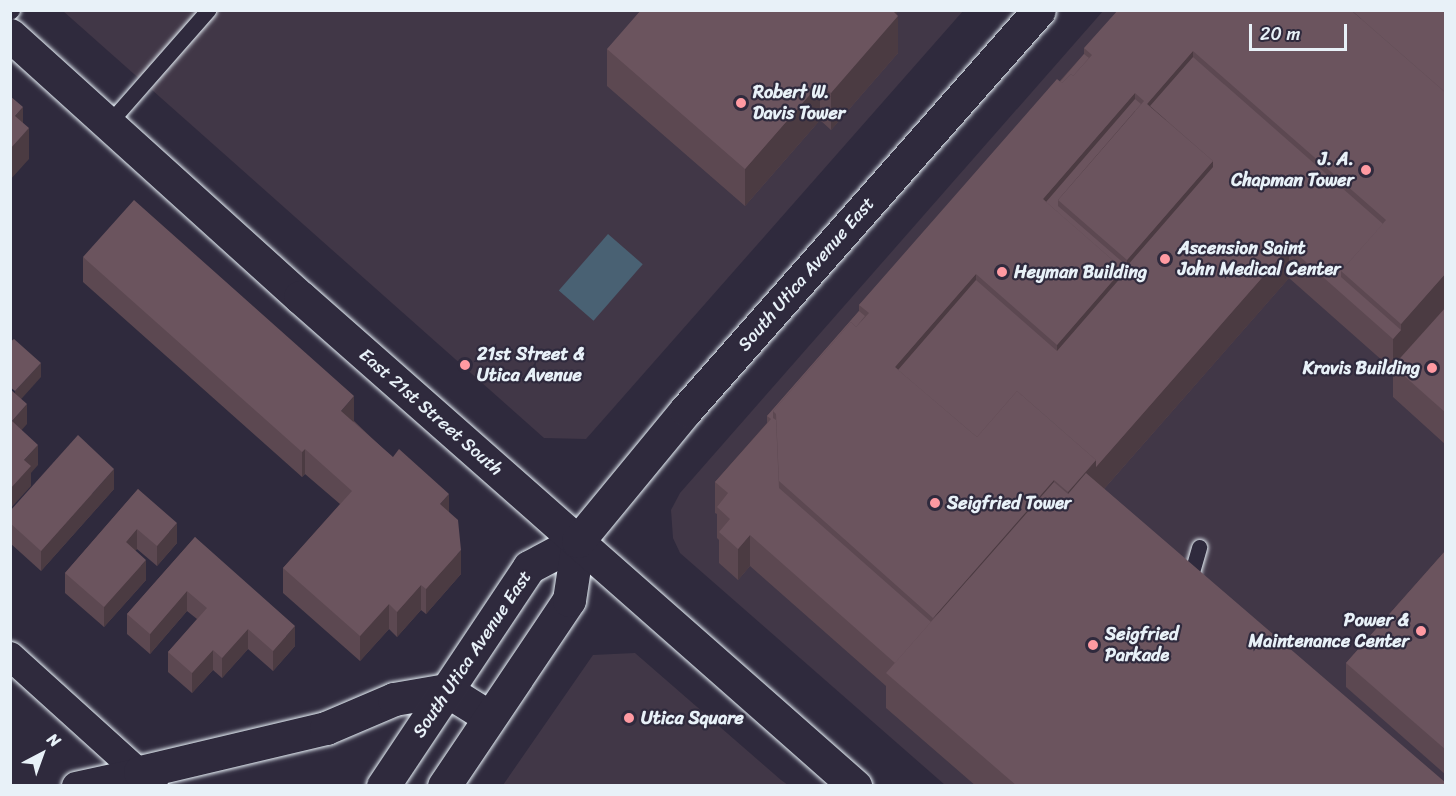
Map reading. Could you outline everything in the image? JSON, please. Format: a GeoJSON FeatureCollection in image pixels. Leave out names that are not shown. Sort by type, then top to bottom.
{"type":"FeatureCollection","features":[{"type":"Feature","properties":{"kind":"main road","name":"South Utica Avenue East"},"geometry":{"type":"LineString","coordinates":[[383,786],[529,567],[578,541],[686,410],[1038,10]]}},
{"type":"Feature","properties":{"kind":"main road","name":"East 21st Street South"},"geometry":{"type":"LineString","coordinates":[[10,35],[855,786]]}},
{"type":"Feature","properties":{"kind":"main road"},"geometry":{"type":"LineString","coordinates":[[444,786],[569,600],[578,541]]}},
{"type":"Feature","properties":{"kind":"main road"},"geometry":{"type":"LineString","coordinates":[[147,779],[326,728],[394,699],[446,690],[489,717]]}},
{"type":"Feature","properties":{"kind":"street"},"geometry":{"type":"LineString","coordinates":[[10,656],[147,779]]}},
{"type":"Feature","properties":{"kind":"street"},"geometry":{"type":"LineString","coordinates":[[76,786],[147,779]]}},
{"type":"Feature","properties":{"kind":"lane"},"geometry":{"type":"LineString","coordinates":[[108,124],[208,10]]}},
{"type":"Feature","properties":{"kind":"lane"},"geometry":{"type":"LineString","coordinates":[[1178,588],[1192,572],[1199,547]]}},
{"type":"Feature","properties":{"kind":"shaded area"},"geometry":{"type":"Polygon","coordinates":[[[63,11],[963,11],[586,439],[544,438],[63,11]]]}},
{"type":"Feature","properties":{"kind":"shaded area","name":"Ascension Saint John Medical Center"},"geometry":{"type":"Polygon","coordinates":[[[1103,11],[1419,11],[1445,34],[1445,785],[945,785],[680,553],[673,538],[671,510],[680,493],[1103,11]]]}},
{"type":"Feature","properties":{"kind":"shaded area","name":"Utica Square"},"geometry":{"type":"Polygon","coordinates":[[[635,653],[788,785],[503,785],[593,655],[635,653]]]}},
{"type":"Feature","properties":{"kind":"water"},"geometry":{"type":"Polygon","coordinates":[[[608,234],[643,264],[594,321],[559,291],[608,234]]]}},
{"type":"Feature","properties":{"kind":"building","name":"Robert W. Davis Tower"},"geometry":{"type":"Polygon","coordinates":[[[641,10],[892,10],[898,16],[831,93],[820,83],[745,169],[607,49],[641,10]]]}},
{"type":"Feature","properties":{"kind":"building"},"geometry":{"type":"Polygon","coordinates":[[[1118,10],[1351,10],[1446,93],[1446,273],[1401,324],[1341,271],[1386,220],[1193,51],[1147,104],[1213,161],[1127,260],[1058,200],[1144,101],[1135,93],[1043,199],[1123,269],[1057,345],[976,274],[895,367],[977,437],[1017,391],[1096,460],[1068,492],[1054,480],[933,618],[779,481],[776,414],[773,411],[851,322],[856,327],[869,313],[859,305],[1057,79],[1062,83],[1071,74],[1073,76],[1092,55],[1084,48],[1118,10]]]}},
{"type":"Feature","properties":{"kind":"building"},"geometry":{"type":"Polygon","coordinates":[[[1351,10],[1446,10],[1446,93],[1351,10]]]}},
{"type":"Feature","properties":{"kind":"building"},"geometry":{"type":"Polygon","coordinates":[[[1084,54],[1089,58],[1073,76],[1071,74],[1062,83],[1060,82],[1084,54]]]}},
{"type":"Feature","properties":{"kind":"building"},"geometry":{"type":"Polygon","coordinates":[[[1193,57],[1383,224],[1341,271],[1341,277],[1401,330],[1393,339],[1289,247],[1096,467],[1096,460],[1017,391],[977,437],[898,370],[976,280],[1057,351],[1123,275],[1123,269],[1046,202],[1135,99],[1141,104],[1058,200],[1058,206],[1127,266],[1213,167],[1213,161],[1150,106],[1193,57]]]}},
{"type":"Feature","properties":{"kind":"building"},"geometry":{"type":"Polygon","coordinates":[[[10,96],[23,107],[15,116],[29,128],[10,149],[10,96]]]}},
{"type":"Feature","properties":{"kind":"building"},"geometry":{"type":"Polygon","coordinates":[[[134,200],[354,396],[341,411],[393,457],[399,449],[449,494],[440,504],[458,520],[461,550],[426,589],[421,585],[397,612],[389,604],[360,636],[283,568],[352,491],[305,449],[302,452],[83,257],[134,200]]]}},
{"type":"Feature","properties":{"kind":"building"},"geometry":{"type":"Polygon","coordinates":[[[1446,307],[1446,413],[1393,366],[1446,307]]]}},
{"type":"Feature","properties":{"kind":"building"},"geometry":{"type":"Polygon","coordinates":[[[859,311],[865,316],[856,327],[851,322],[773,411],[773,418],[776,420],[779,488],[931,622],[895,663],[750,535],[738,549],[719,532],[730,519],[717,507],[728,493],[715,482],[771,419],[767,416],[859,311]]]}},
{"type":"Feature","properties":{"kind":"building"},"geometry":{"type":"Polygon","coordinates":[[[14,339],[41,363],[15,391],[10,387],[10,342],[14,339]]]}},
{"type":"Feature","properties":{"kind":"building"},"geometry":{"type":"Polygon","coordinates":[[[10,389],[27,404],[12,421],[38,445],[24,460],[31,466],[10,489],[10,389]]]}},
{"type":"Feature","properties":{"kind":"building"},"geometry":{"type":"Polygon","coordinates":[[[78,435],[114,469],[41,551],[10,523],[10,511],[78,435]]]}},
{"type":"Feature","properties":{"kind":"building","name":"Seigfried Parkade"},"geometry":{"type":"Polygon","coordinates":[[[1086,473],[1446,783],[1446,786],[1017,786],[886,673],[1054,482],[1068,494],[1086,473]]]}},
{"type":"Feature","properties":{"kind":"building"},"geometry":{"type":"Polygon","coordinates":[[[138,489],[177,523],[157,546],[137,529],[126,542],[146,560],[104,607],[65,573],[138,489]]]}},
{"type":"Feature","properties":{"kind":"building"},"geometry":{"type":"Polygon","coordinates":[[[195,537],[295,626],[273,651],[248,629],[222,658],[213,650],[192,673],[168,652],[207,608],[187,591],[150,634],[127,614],[195,537]]]}},
{"type":"Feature","properties":{"kind":"building","name":"Power & Maintenance Center"},"geometry":{"type":"Polygon","coordinates":[[[1446,550],[1446,750],[1346,663],[1446,550]]]}},
{"type":"Feature","properties":{"kind":"place","name":"Robert W. Davis Tower"},"geometry":{"type":"Point","coordinates":[741,103]}},
{"type":"Feature","properties":{"kind":"place","name":"J. A. Chapman Tower"},"geometry":{"type":"Point","coordinates":[1366,170]}},
{"type":"Feature","properties":{"kind":"place","name":"Ascension Saint John Medical Center"},"geometry":{"type":"Point","coordinates":[1165,259]}},
{"type":"Feature","properties":{"kind":"place","name":"Heyman Building"},"geometry":{"type":"Point","coordinates":[1002,272]}},
{"type":"Feature","properties":{"kind":"place","name":"21st Street & Utica Avenue"},"geometry":{"type":"Point","coordinates":[465,365]}},
{"type":"Feature","properties":{"kind":"place","name":"Kravis Building"},"geometry":{"type":"Point","coordinates":[1432,368]}},
{"type":"Feature","properties":{"kind":"place","name":"Seigfried Tower"},"geometry":{"type":"Point","coordinates":[935,503]}},
{"type":"Feature","properties":{"kind":"place","name":"Power & Maintenance Center"},"geometry":{"type":"Point","coordinates":[1421,631]}},
{"type":"Feature","properties":{"kind":"place","name":"Seigfried Parkade"},"geometry":{"type":"Point","coordinates":[1093,645]}},
{"type":"Feature","properties":{"kind":"place","name":"Utica Square"},"geometry":{"type":"Point","coordinates":[629,718]}}]}
